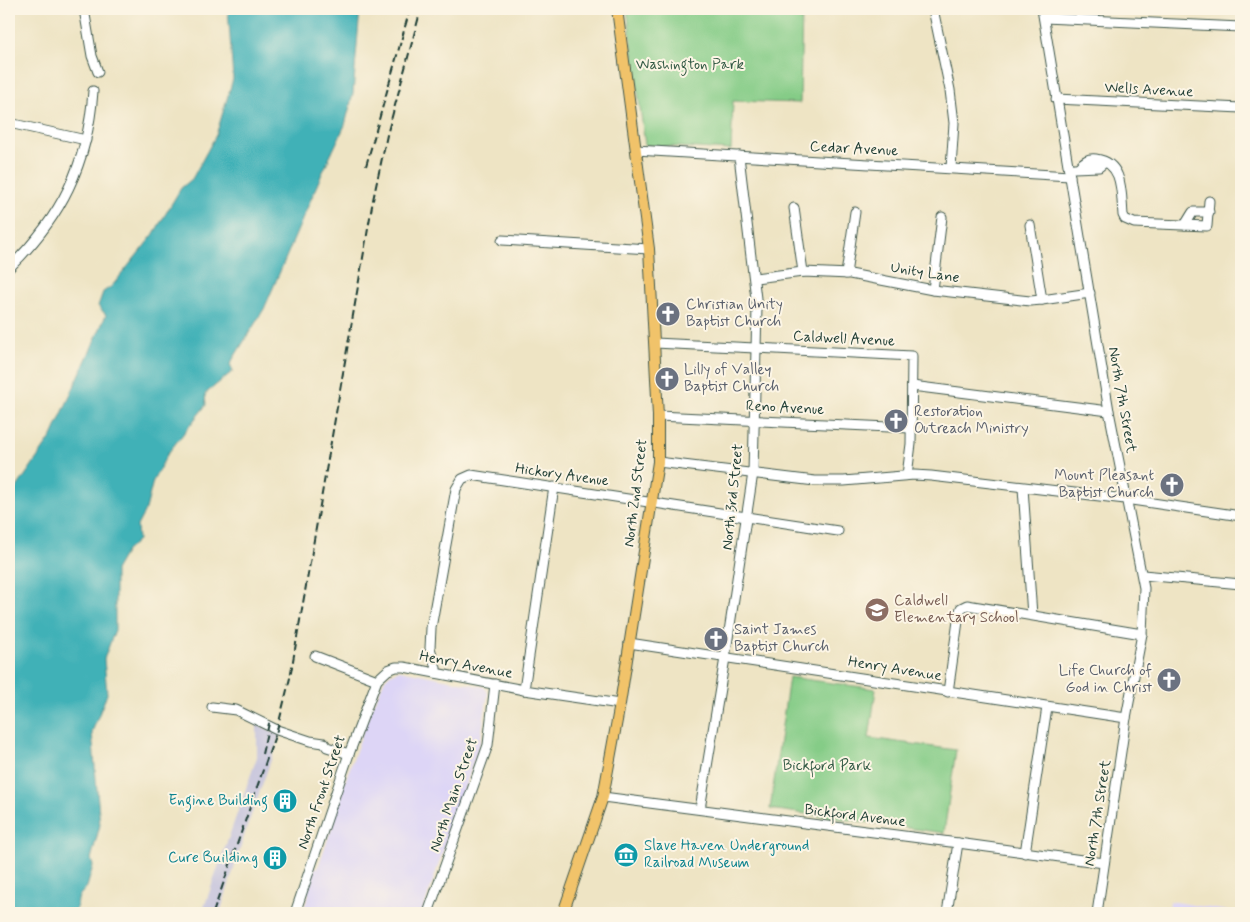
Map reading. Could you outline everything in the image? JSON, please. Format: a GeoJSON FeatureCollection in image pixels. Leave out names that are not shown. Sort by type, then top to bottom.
{"type":"FeatureCollection","features":[{"type":"Feature","properties":{"kind":"main road","name":"North 2nd Street"},"geometry":{"type":"LineString","coordinates":[[563,913],[603,797],[620,704],[658,462],[655,343],[649,249],[617,9]]}},
{"type":"Feature","properties":{"kind":"street"},"geometry":{"type":"LineString","coordinates":[[84,9],[92,56],[98,72]]}},
{"type":"Feature","properties":{"kind":"street"},"geometry":{"type":"LineString","coordinates":[[933,9],[950,90],[954,123],[951,168]]}},
{"type":"Feature","properties":{"kind":"street"},"geometry":{"type":"LineString","coordinates":[[1043,13],[1241,27]]}},
{"type":"Feature","properties":{"kind":"street","name":"North 7th Street"},"geometry":{"type":"LineString","coordinates":[[1043,13],[1109,411],[1143,575],[1145,598],[1142,634],[1126,718],[1097,913]]}},
{"type":"Feature","properties":{"kind":"street"},"geometry":{"type":"LineString","coordinates":[[9,268],[30,248],[60,206],[72,183],[86,140],[91,116],[93,91]]}},
{"type":"Feature","properties":{"kind":"street","name":"Wells Avenue"},"geometry":{"type":"LineString","coordinates":[[1056,99],[1241,108]]}},
{"type":"Feature","properties":{"kind":"street"},"geometry":{"type":"LineString","coordinates":[[9,123],[86,140]]}},
{"type":"Feature","properties":{"kind":"street","name":"Cedar Avenue"},"geometry":{"type":"LineString","coordinates":[[636,150],[1069,173],[1079,167],[1086,169],[1099,167],[1104,162],[1113,166],[1118,174],[1125,218],[1134,223],[1185,225]]}},
{"type":"Feature","properties":{"kind":"street","name":"North 3rd Street"},"geometry":{"type":"LineString","coordinates":[[700,809],[753,473],[757,307],[739,156]]}},
{"type":"Feature","properties":{"kind":"street"},"geometry":{"type":"LineString","coordinates":[[1208,212],[1193,212],[1185,225],[1207,226],[1209,201]]}},
{"type":"Feature","properties":{"kind":"street"},"geometry":{"type":"LineString","coordinates":[[794,208],[803,272]]}},
{"type":"Feature","properties":{"kind":"street"},"geometry":{"type":"LineString","coordinates":[[846,274],[855,212]]}},
{"type":"Feature","properties":{"kind":"street"},"geometry":{"type":"LineString","coordinates":[[933,290],[942,217]]}},
{"type":"Feature","properties":{"kind":"street"},"geometry":{"type":"LineString","coordinates":[[1030,225],[1042,300]]}},
{"type":"Feature","properties":{"kind":"street"},"geometry":{"type":"LineString","coordinates":[[502,240],[649,249]]}},
{"type":"Feature","properties":{"kind":"street","name":"Unity Lane"},"geometry":{"type":"LineString","coordinates":[[755,278],[803,272],[846,274],[933,290],[1030,301],[1090,293]]}},
{"type":"Feature","properties":{"kind":"street","name":"Caldwell Avenue"},"geometry":{"type":"LineString","coordinates":[[655,343],[912,356],[912,386]]}},
{"type":"Feature","properties":{"kind":"street"},"geometry":{"type":"LineString","coordinates":[[907,475],[911,444],[912,386],[1109,411]]}},
{"type":"Feature","properties":{"kind":"street","name":"Reno Avenue"},"geometry":{"type":"LineString","coordinates":[[658,416],[910,428]]}},
{"type":"Feature","properties":{"kind":"street"},"geometry":{"type":"LineString","coordinates":[[658,462],[815,481],[844,481],[907,475],[930,476],[1126,499],[1241,516]]}},
{"type":"Feature","properties":{"kind":"street","name":"Hickory Avenue"},"geometry":{"type":"LineString","coordinates":[[436,673],[430,648],[431,628],[456,489],[462,479],[471,475],[838,530]]}},
{"type":"Feature","properties":{"kind":"street"},"geometry":{"type":"LineString","coordinates":[[524,690],[554,487]]}},
{"type":"Feature","properties":{"kind":"street"},"geometry":{"type":"LineString","coordinates":[[1023,488],[1032,615]]}},
{"type":"Feature","properties":{"kind":"street"},"geometry":{"type":"LineString","coordinates":[[1143,575],[1241,584]]}},
{"type":"Feature","properties":{"kind":"street"},"geometry":{"type":"LineString","coordinates":[[948,692],[959,614],[962,608],[968,605],[1142,634]]}},
{"type":"Feature","properties":{"kind":"street","name":"Henry Avenue"},"geometry":{"type":"LineString","coordinates":[[629,643],[1126,718]]}},
{"type":"Feature","properties":{"kind":"street"},"geometry":{"type":"LineString","coordinates":[[315,656],[378,680]]}},
{"type":"Feature","properties":{"kind":"street","name":"Henry Avenue"},"geometry":{"type":"LineString","coordinates":[[378,680],[383,673],[396,667],[404,667],[524,690],[620,704]]}},
{"type":"Feature","properties":{"kind":"street","name":"North Front Street"},"geometry":{"type":"LineString","coordinates":[[295,913],[349,754],[378,680]]}},
{"type":"Feature","properties":{"kind":"street","name":"North Main Street"},"geometry":{"type":"LineString","coordinates":[[428,913],[488,744],[495,684]]}},
{"type":"Feature","properties":{"kind":"street"},"geometry":{"type":"LineString","coordinates":[[212,707],[236,710],[277,730],[310,741],[324,743],[327,747],[349,754]]}},
{"type":"Feature","properties":{"kind":"street"},"geometry":{"type":"LineString","coordinates":[[1025,853],[1047,707]]}},
{"type":"Feature","properties":{"kind":"street","name":"Bickford Avenue"},"geometry":{"type":"LineString","coordinates":[[603,797],[1104,863]]}},
{"type":"Feature","properties":{"kind":"street"},"geometry":{"type":"LineString","coordinates":[[947,913],[958,843]]}},
{"type":"Feature","properties":{"kind":"shaded area"},"geometry":{"type":"Polygon","coordinates":[[[400,670],[484,687],[488,693],[480,743],[422,913],[302,913],[309,895],[307,890],[314,869],[318,867],[335,819],[333,815],[367,720],[385,679],[390,674],[400,670]]]}},
{"type":"Feature","properties":{"kind":"shaded area"},"geometry":{"type":"Polygon","coordinates":[[[257,724],[280,735],[247,827],[220,913],[202,913],[257,757],[257,724]]]}},
{"type":"Feature","properties":{"kind":"shaded area"},"geometry":{"type":"Polygon","coordinates":[[[1170,901],[1239,913],[1169,913],[1170,901]]]}},
{"type":"Feature","properties":{"kind":"green space","name":"Washington Park"},"geometry":{"type":"Polygon","coordinates":[[[627,9],[802,9],[800,103],[733,101],[731,150],[645,145],[627,9]]]}},
{"type":"Feature","properties":{"kind":"green space","name":"Bickford Park"},"geometry":{"type":"Polygon","coordinates":[[[789,677],[876,689],[869,738],[956,750],[944,833],[770,809],[789,677]]]}},
{"type":"Feature","properties":{"kind":"water"},"geometry":{"type":"Polygon","coordinates":[[[228,9],[360,9],[353,94],[345,125],[320,178],[264,309],[230,364],[233,371],[205,394],[206,405],[168,453],[153,481],[146,509],[137,526],[138,540],[126,551],[115,570],[115,630],[104,659],[107,694],[92,732],[100,825],[91,859],[93,866],[87,887],[79,896],[75,913],[9,913],[9,499],[52,436],[106,315],[98,306],[103,292],[112,286],[153,235],[181,188],[192,179],[216,135],[233,79],[228,9]]]}},
{"type":"Feature","properties":{"kind":"railway"},"geometry":{"type":"LineString","coordinates":[[366,166],[410,9]]}},
{"type":"Feature","properties":{"kind":"railway"},"geometry":{"type":"LineString","coordinates":[[213,913],[277,730],[290,678],[373,200],[387,135],[421,9]]}},
{"type":"Feature","properties":{"kind":"railway"},"geometry":{"type":"LineString","coordinates":[[262,754],[270,719]]}},
{"type":"Feature","properties":{"kind":"place","name":"Christian Unity Baptist Church"},"geometry":{"type":"Point","coordinates":[668,314]}},
{"type":"Feature","properties":{"kind":"place","name":"Lilly of Valley Baptist Church"},"geometry":{"type":"Point","coordinates":[667,379]}},
{"type":"Feature","properties":{"kind":"place","name":"Restoration Outreach Ministry"},"geometry":{"type":"Point","coordinates":[896,421]}},
{"type":"Feature","properties":{"kind":"place","name":"Mount Pleasant Baptist Church"},"geometry":{"type":"Point","coordinates":[1172,485]}},
{"type":"Feature","properties":{"kind":"place","name":"Caldwell Elementary School"},"geometry":{"type":"Point","coordinates":[877,610]}},
{"type":"Feature","properties":{"kind":"place","name":"Saint James Baptist Church"},"geometry":{"type":"Point","coordinates":[716,639]}},
{"type":"Feature","properties":{"kind":"place","name":"Life Church of God in Christ"},"geometry":{"type":"Point","coordinates":[1169,680]}},
{"type":"Feature","properties":{"kind":"place","name":"Engine Building"},"geometry":{"type":"Point","coordinates":[285,801]}},
{"type":"Feature","properties":{"kind":"place","name":"Slave Haven Underground Railroad Museum"},"geometry":{"type":"Point","coordinates":[626,855]}},
{"type":"Feature","properties":{"kind":"place","name":"Cure Building"},"geometry":{"type":"Point","coordinates":[275,858]}}]}
